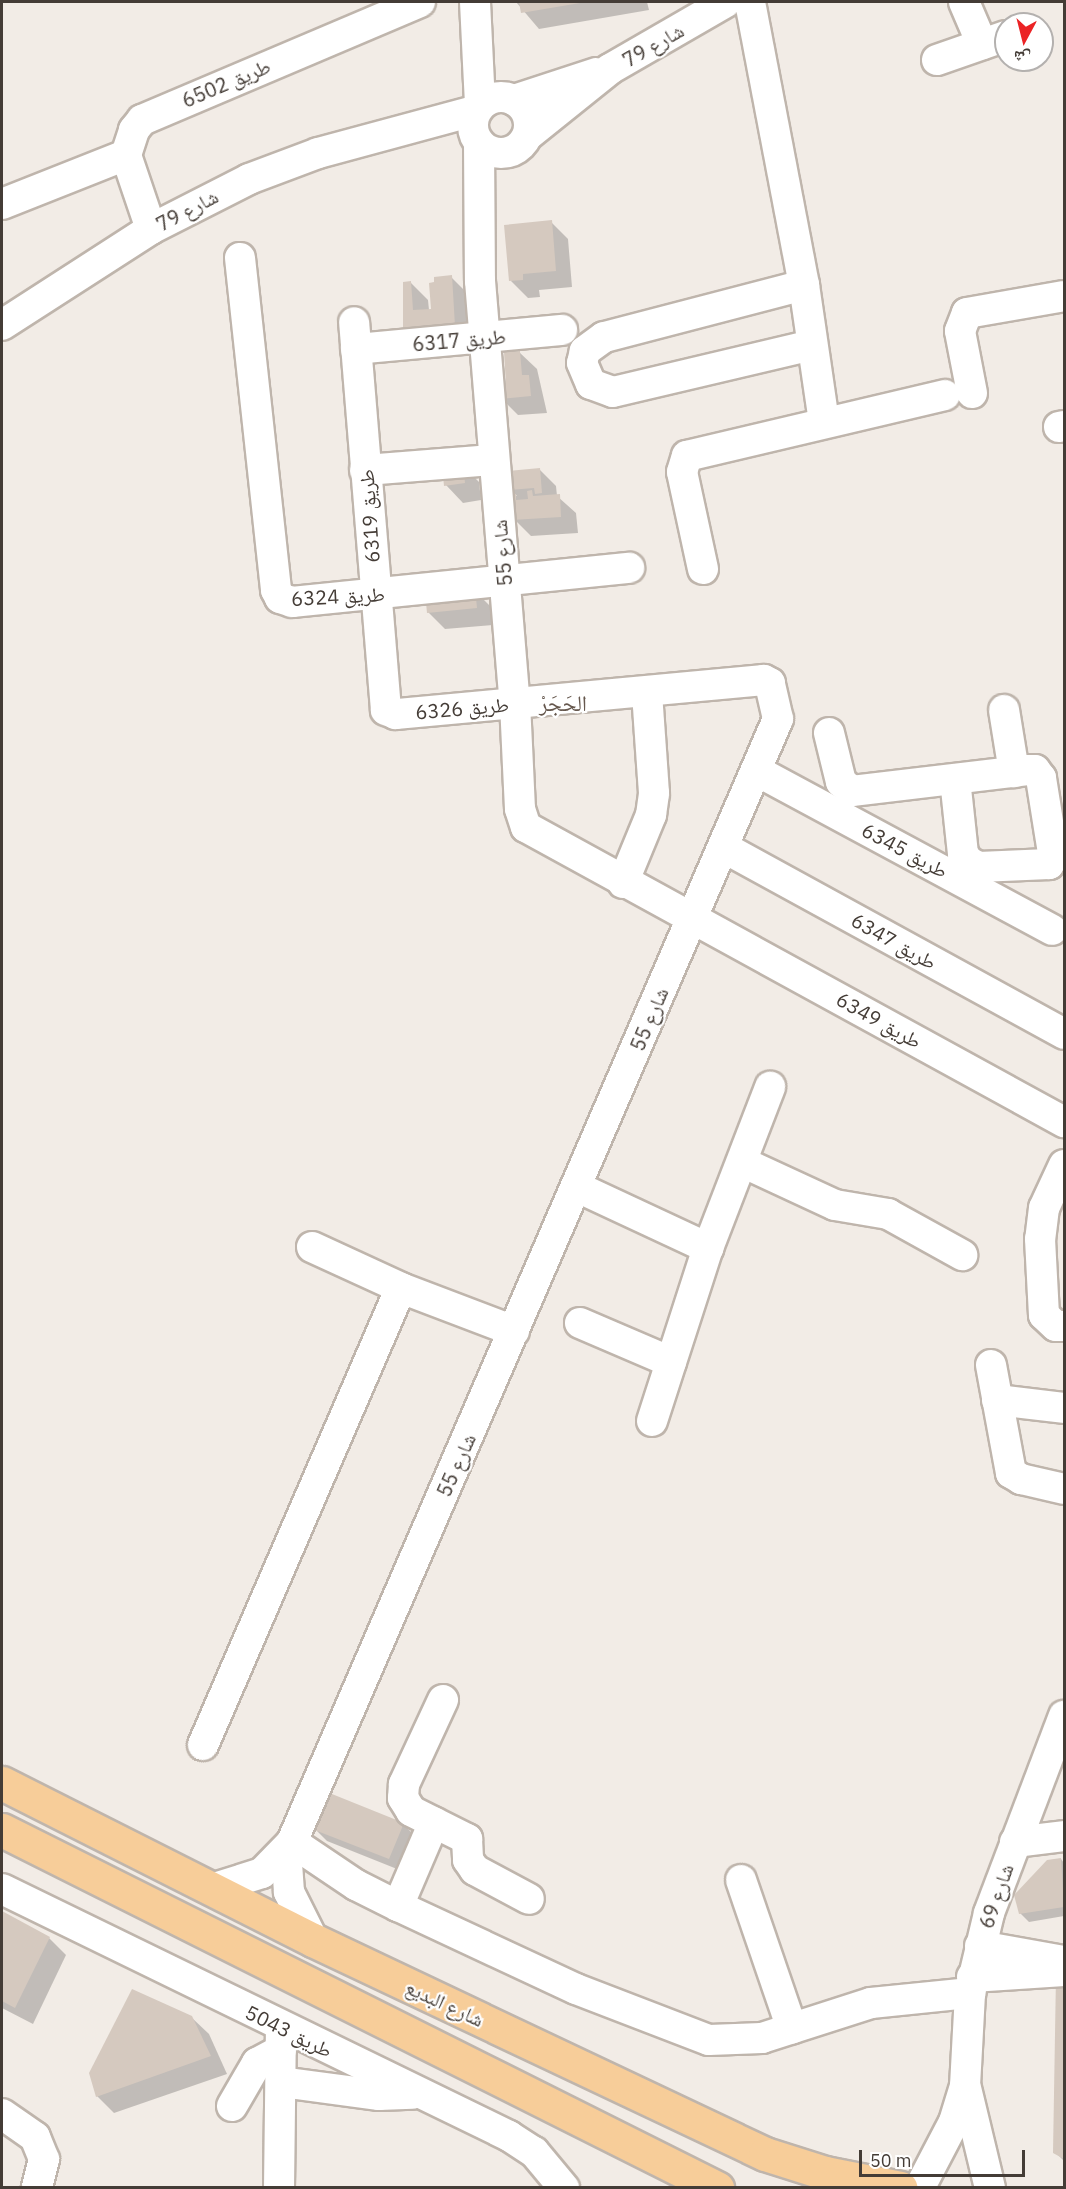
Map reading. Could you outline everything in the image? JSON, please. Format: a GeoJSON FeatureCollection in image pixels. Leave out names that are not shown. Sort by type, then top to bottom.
{"type":"FeatureCollection","features":[{"type":"Feature","properties":{"kind":"main road","name":"شارع البديع"},"geometry":{"type":"LineString","coordinates":[[2,1783],[313,1940],[765,2154],[825,2173],[916,2187]]}},
{"type":"Feature","properties":{"kind":"main road"},"geometry":{"type":"LineString","coordinates":[[2,1830],[717,2187]]}},
{"type":"Feature","properties":{"kind":"street","name":"طريق 6502"},"geometry":{"type":"LineString","coordinates":[[126,155],[134,130],[153,113],[420,2]]}},
{"type":"Feature","properties":{"kind":"street","name":"شارع 79"},"geometry":{"type":"LineString","coordinates":[[520,143],[610,69],[726,2]]}},
{"type":"Feature","properties":{"kind":"street"},"geometry":{"type":"LineString","coordinates":[[750,2],[804,285],[824,422]]}},
{"type":"Feature","properties":{"kind":"street"},"geometry":{"type":"LineString","coordinates":[[937,60],[994,40],[964,2]]}},
{"type":"Feature","properties":{"kind":"street"},"geometry":{"type":"LineString","coordinates":[[477,12],[512,99],[528,115],[520,143],[488,150],[478,142],[473,131],[479,108],[477,12]]}},
{"type":"Feature","properties":{"kind":"street","name":"شارع 79"},"geometry":{"type":"LineString","coordinates":[[512,99],[610,69]]}},
{"type":"Feature","properties":{"kind":"street"},"geometry":{"type":"LineString","coordinates":[[479,108],[500,97],[512,99]]}},
{"type":"Feature","properties":{"kind":"street","name":"شارع 79"},"geometry":{"type":"LineString","coordinates":[[2,325],[151,229],[266,172],[479,108]]}},
{"type":"Feature","properties":{"kind":"street","name":"شارع 79"},"geometry":{"type":"LineString","coordinates":[[389,134],[478,142]]}},
{"type":"Feature","properties":{"kind":"street","name":"شارع 55"},"geometry":{"type":"LineString","coordinates":[[313,1940],[289,1892],[287,1865],[292,1842],[693,919],[623,883],[526,827],[520,809],[515,703],[484,337],[478,142]]}},
{"type":"Feature","properties":{"kind":"street","name":"شارع 55"},"geometry":{"type":"LineString","coordinates":[[480,232],[520,143]]}},
{"type":"Feature","properties":{"kind":"street"},"geometry":{"type":"LineString","coordinates":[[2,204],[126,155],[151,229]]}},
{"type":"Feature","properties":{"kind":"street","name":"طريق 6324"},"geometry":{"type":"LineString","coordinates":[[240,258],[277,594],[292,602],[629,568]]}},
{"type":"Feature","properties":{"kind":"street"},"geometry":{"type":"LineString","coordinates":[[804,285],[604,337],[593,342],[582,363],[591,384],[613,392],[812,345]]}},
{"type":"Feature","properties":{"kind":"street"},"geometry":{"type":"LineString","coordinates":[[703,569],[682,471],[684,459],[692,453],[959,394],[960,331],[967,313],[1065,296]]}},
{"type":"Feature","properties":{"kind":"street","name":"طريق 6317"},"geometry":{"type":"LineString","coordinates":[[355,335],[484,337],[562,330]]}},
{"type":"Feature","properties":{"kind":"street","name":"طريق 6319"},"geometry":{"type":"LineString","coordinates":[[355,335],[386,710]]}},
{"type":"Feature","properties":{"kind":"street"},"geometry":{"type":"LineString","coordinates":[[365,470],[493,460]]}},
{"type":"Feature","properties":{"kind":"street","name":"طريق 6326"},"geometry":{"type":"LineString","coordinates":[[386,710],[396,714],[768,680],[778,718],[757,771]]}},
{"type":"Feature","properties":{"kind":"street"},"geometry":{"type":"LineString","coordinates":[[623,883],[651,815],[654,793],[647,692]]}},
{"type":"Feature","properties":{"kind":"street"},"geometry":{"type":"LineString","coordinates":[[1004,710],[1014,771]]}},
{"type":"Feature","properties":{"kind":"street"},"geometry":{"type":"LineString","coordinates":[[829,733],[841,782],[848,790],[1032,769],[1041,778],[1053,853],[1044,866],[979,867],[965,858],[955,779]]}},
{"type":"Feature","properties":{"kind":"street"},"geometry":{"type":"LineString","coordinates":[[693,919],[757,771]]}},
{"type":"Feature","properties":{"kind":"street","name":"طريق 6345"},"geometry":{"type":"LineString","coordinates":[[757,771],[1052,930]]}},
{"type":"Feature","properties":{"kind":"street","name":"طريق 6347"},"geometry":{"type":"LineString","coordinates":[[723,847],[1065,1034]]}},
{"type":"Feature","properties":{"kind":"street"},"geometry":{"type":"LineString","coordinates":[[1003,904],[1016,866]]}},
{"type":"Feature","properties":{"kind":"street","name":"طريق 6349"},"geometry":{"type":"LineString","coordinates":[[693,919],[1065,1122]]}},
{"type":"Feature","properties":{"kind":"street"},"geometry":{"type":"LineString","coordinates":[[652,1422],[708,1248],[770,1087]]}},
{"type":"Feature","properties":{"kind":"street"},"geometry":{"type":"LineString","coordinates":[[742,1162],[835,1205],[888,1214],[962,1255]]}},
{"type":"Feature","properties":{"kind":"street"},"geometry":{"type":"LineString","coordinates":[[1065,1165],[1044,1208],[1040,1239],[1044,1315],[1056,1326],[1065,1326]]}},
{"type":"Feature","properties":{"kind":"street"},"geometry":{"type":"LineString","coordinates":[[577,1188],[708,1248]]}},
{"type":"Feature","properties":{"kind":"street"},"geometry":{"type":"LineString","coordinates":[[312,1247],[401,1288],[514,1331]]}},
{"type":"Feature","properties":{"kind":"street"},"geometry":{"type":"LineString","coordinates":[[203,1745],[401,1288]]}},
{"type":"Feature","properties":{"kind":"street"},"geometry":{"type":"LineString","coordinates":[[580,1323],[671,1362]]}},
{"type":"Feature","properties":{"kind":"street"},"geometry":{"type":"LineString","coordinates":[[991,1365],[1011,1473],[1022,1479],[1065,1489]]}},
{"type":"Feature","properties":{"kind":"street"},"geometry":{"type":"LineString","coordinates":[[997,1400],[1065,1408]]}},
{"type":"Feature","properties":{"kind":"street"},"geometry":{"type":"LineString","coordinates":[[443,1700],[402,1791],[411,1811],[467,1839],[468,1860],[475,1870],[529,1899]]}},
{"type":"Feature","properties":{"kind":"street","name":"شارع 69"},"geometry":{"type":"LineString","coordinates":[[916,2187],[954,2122],[965,2086],[971,1985],[980,1946],[1015,1842],[1065,1716]]}},
{"type":"Feature","properties":{"kind":"street"},"geometry":{"type":"LineString","coordinates":[[398,1906],[435,1822]]}},
{"type":"Feature","properties":{"kind":"street"},"geometry":{"type":"LineString","coordinates":[[1015,1842],[1065,1836]]}},
{"type":"Feature","properties":{"kind":"street"},"geometry":{"type":"LineString","coordinates":[[292,1842],[356,1885],[576,1989],[683,2032],[736,2042],[792,2029],[871,2003],[1065,1971]]}},
{"type":"Feature","properties":{"kind":"street","name":"شارع 55"},"geometry":{"type":"LineString","coordinates":[[211,1889],[262,1873],[292,1842]]}},
{"type":"Feature","properties":{"kind":"street"},"geometry":{"type":"LineString","coordinates":[[741,1880],[792,2029]]}},
{"type":"Feature","properties":{"kind":"street","name":"طريق 5043"},"geometry":{"type":"LineString","coordinates":[[2,1890],[281,2039],[418,2092],[534,2152],[564,2187]]}},
{"type":"Feature","properties":{"kind":"street"},"geometry":{"type":"LineString","coordinates":[[980,1946],[1065,1961]]}},
{"type":"Feature","properties":{"kind":"street"},"geometry":{"type":"LineString","coordinates":[[279,2187],[281,2039]]}},
{"type":"Feature","properties":{"kind":"street"},"geometry":{"type":"LineString","coordinates":[[232,2106],[256,2063],[281,2039]]}},
{"type":"Feature","properties":{"kind":"street"},"geometry":{"type":"LineString","coordinates":[[281,2082],[379,2095],[418,2092]]}},
{"type":"Feature","properties":{"kind":"street","name":"شارع 69"},"geometry":{"type":"LineString","coordinates":[[965,2086],[990,2187]]}},
{"type":"Feature","properties":{"kind":"street"},"geometry":{"type":"LineString","coordinates":[[2,2114],[35,2137],[44,2159],[38,2187]]}},
{"type":"Feature","properties":{"kind":"building"},"geometry":{"type":"Polygon","coordinates":[[[519,2],[580,2],[580,3],[521,13],[519,2]]]}},
{"type":"Feature","properties":{"kind":"building"},"geometry":{"type":"Polygon","coordinates":[[[552,220],[556,271],[523,274],[523,280],[509,281],[504,225],[552,220]]]}},
{"type":"Feature","properties":{"kind":"building"},"geometry":{"type":"Polygon","coordinates":[[[452,275],[455,326],[403,330],[403,282],[411,281],[413,310],[431,309],[429,283],[434,282],[434,277],[452,275]]]}},
{"type":"Feature","properties":{"kind":"building"},"geometry":{"type":"Polygon","coordinates":[[[520,351],[522,375],[529,375],[531,396],[499,399],[498,385],[506,385],[504,352],[520,351]]]}},
{"type":"Feature","properties":{"kind":"building"},"geometry":{"type":"Polygon","coordinates":[[[463,464],[465,483],[444,486],[442,466],[463,464]]]}},
{"type":"Feature","properties":{"kind":"building"},"geometry":{"type":"Polygon","coordinates":[[[540,468],[542,493],[535,494],[534,488],[509,490],[507,471],[540,468]]]}},
{"type":"Feature","properties":{"kind":"building"},"geometry":{"type":"Polygon","coordinates":[[[532,490],[533,496],[560,494],[561,517],[512,520],[511,495],[516,494],[516,500],[528,499],[527,491],[532,490]]]}},
{"type":"Feature","properties":{"kind":"building"},"geometry":{"type":"Polygon","coordinates":[[[475,588],[477,608],[427,613],[425,592],[475,588]]]}},
{"type":"Feature","properties":{"kind":"building"},"geometry":{"type":"Polygon","coordinates":[[[327,1792],[404,1823],[389,1859],[312,1829],[327,1792]]]}},
{"type":"Feature","properties":{"kind":"building"},"geometry":{"type":"Polygon","coordinates":[[[1061,1858],[1064,1907],[1019,1914],[1014,1895],[1047,1860],[1061,1858]]]}},
{"type":"Feature","properties":{"kind":"building"},"geometry":{"type":"Polygon","coordinates":[[[2,1911],[50,1937],[15,2008],[2,2001],[2,1911]]]}},
{"type":"Feature","properties":{"kind":"building"},"geometry":{"type":"Polygon","coordinates":[[[1064,1974],[1064,2159],[1053,2153],[1056,1975],[1064,1974]]]}},
{"type":"Feature","properties":{"kind":"building"},"geometry":{"type":"Polygon","coordinates":[[[132,1989],[192,2016],[211,2056],[96,2097],[89,2073],[132,1989]]]}},
{"type":"Feature","properties":{"kind":"district","name":"الحَجَرْ"},"geometry":{"type":"Point","coordinates":[563,703]}}]}
